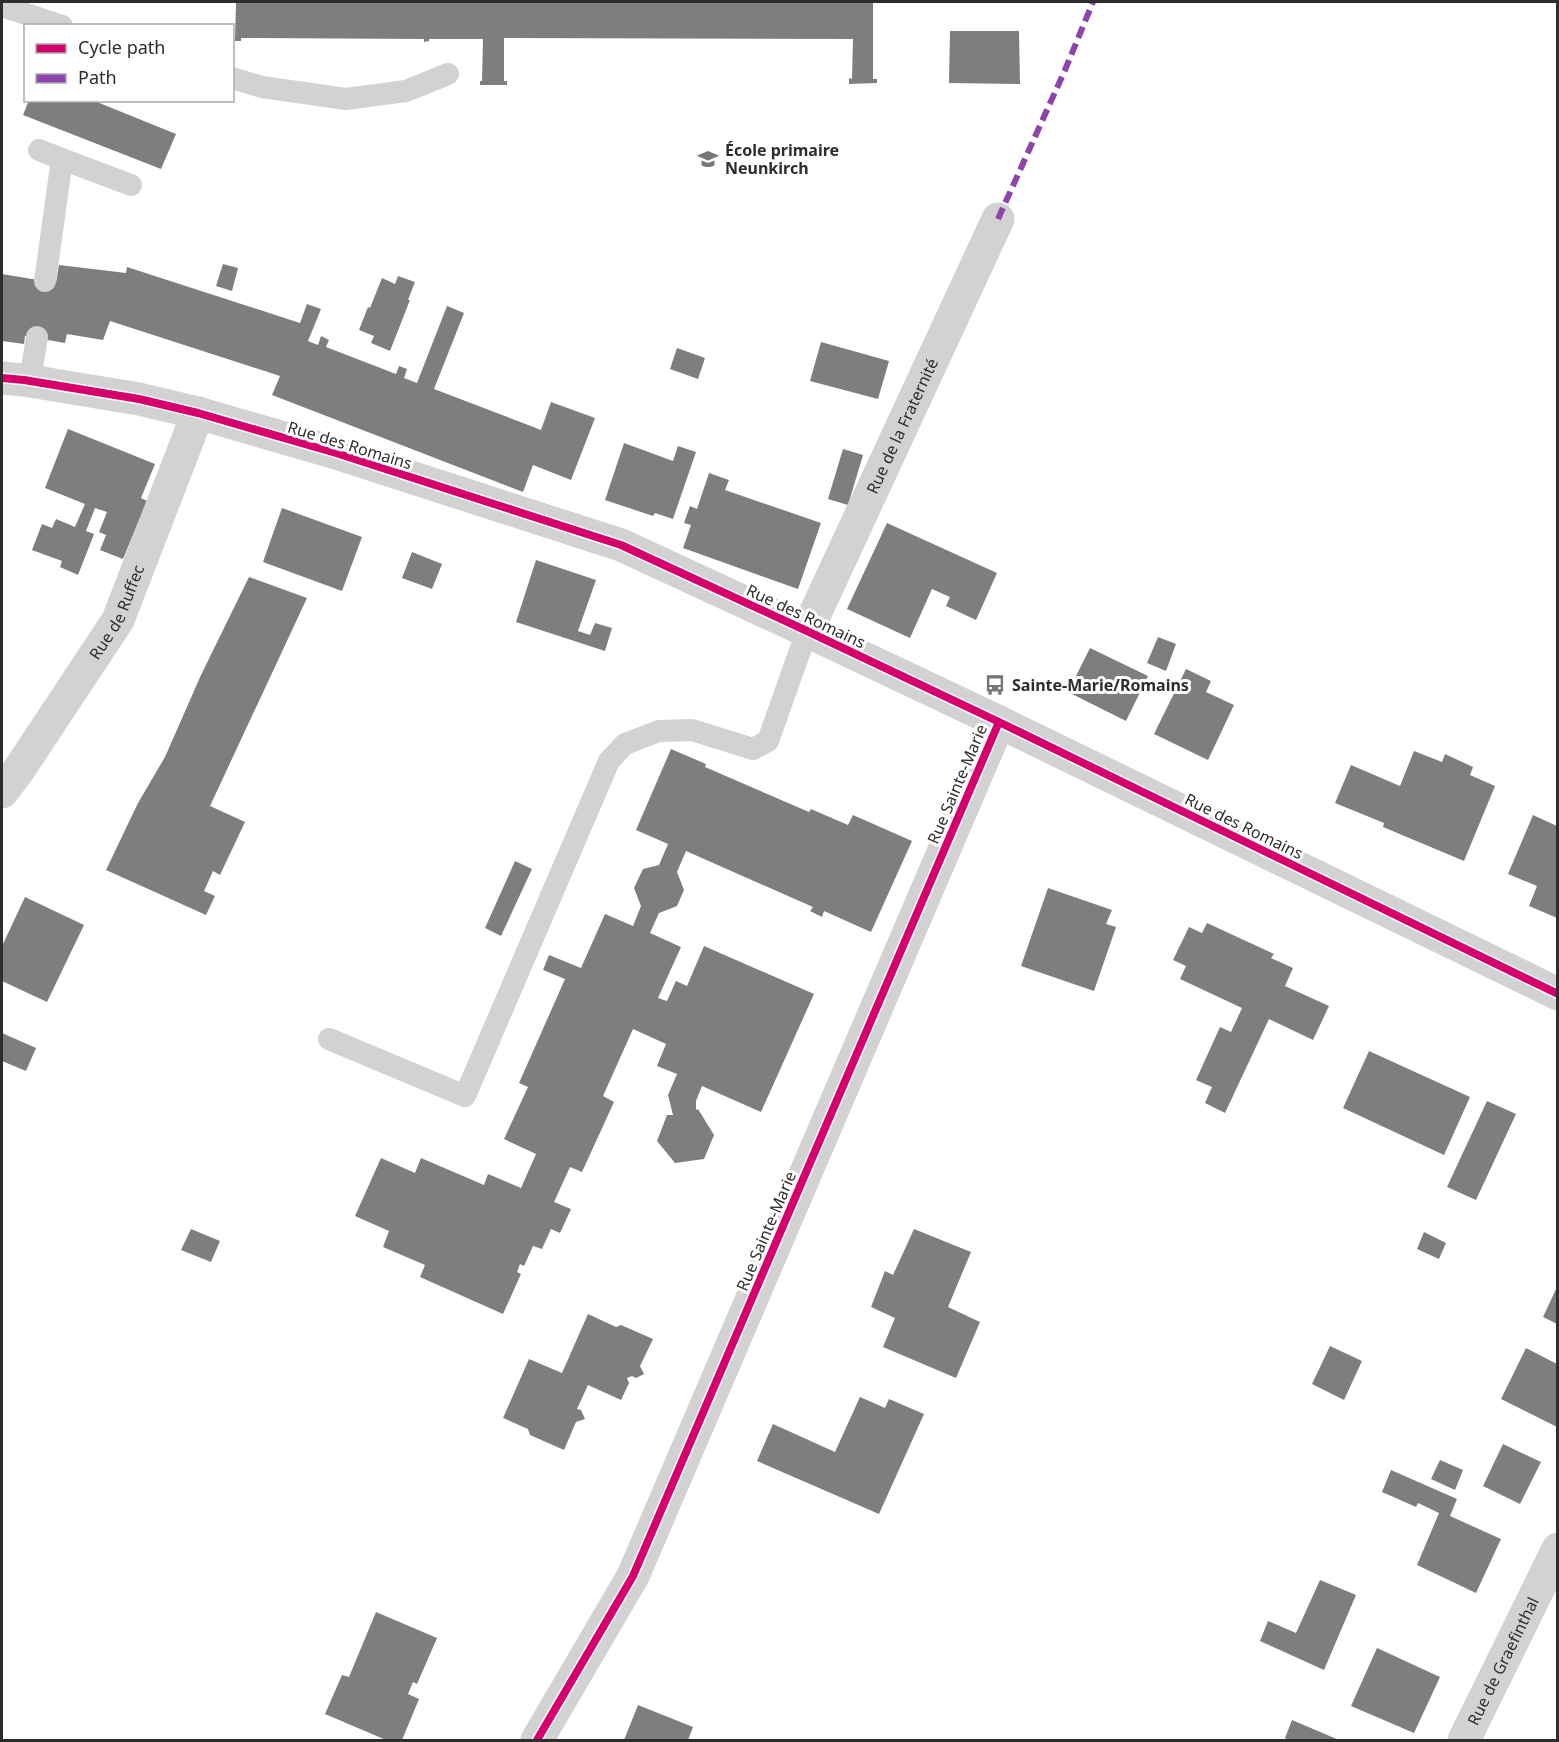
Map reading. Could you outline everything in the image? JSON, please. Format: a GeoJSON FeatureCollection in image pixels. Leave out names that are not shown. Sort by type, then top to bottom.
{"type":"FeatureCollection","features":[{"type":"Feature","properties":{"kind":"street","name":"Rue de la Fraternité"},"geometry":{"type":"LineString","coordinates":[[807,631],[998,219]]}},
{"type":"Feature","properties":{"kind":"street","name":"Rue des Romains"},"geometry":{"type":"LineString","coordinates":[[16,379],[149,401],[198,413],[336,453],[621,545],[999,722],[1557,994]]}},
{"type":"Feature","properties":{"kind":"street","name":"Rue de Ruffec"},"geometry":{"type":"LineString","coordinates":[[2,792],[118,620],[198,413]]}},
{"type":"Feature","properties":{"kind":"street","name":"Rue Sainte-Marie"},"geometry":{"type":"LineString","coordinates":[[537,1740],[633,1576],[999,722]]}},
{"type":"Feature","properties":{"kind":"street","name":"Rue de Graefinthal"},"geometry":{"type":"LineString","coordinates":[[1464,1740],[1557,1549]]}},
{"type":"Feature","properties":{"kind":"lane"},"geometry":{"type":"LineString","coordinates":[[2,6],[56,24]]}},
{"type":"Feature","properties":{"kind":"lane"},"geometry":{"type":"LineString","coordinates":[[234,79],[262,87],[346,99],[406,91],[448,74]]}},
{"type":"Feature","properties":{"kind":"lane"},"geometry":{"type":"LineString","coordinates":[[39,150],[131,185]]}},
{"type":"Feature","properties":{"kind":"lane"},"geometry":{"type":"LineString","coordinates":[[45,281],[62,159]]}},
{"type":"Feature","properties":{"kind":"lane"},"geometry":{"type":"LineString","coordinates":[[16,379],[37,337]]}},
{"type":"Feature","properties":{"kind":"lane"},"geometry":{"type":"LineString","coordinates":[[329,1039],[465,1096],[609,761],[625,744],[659,731],[692,730],[753,749],[768,741],[807,631]]}},
{"type":"Feature","properties":{"kind":"building"},"geometry":{"type":"Polygon","coordinates":[[[236,2],[873,2],[873,79],[877,79],[877,83],[849,84],[849,78],[852,79],[853,39],[504,38],[504,81],[507,81],[507,85],[480,85],[483,39],[429,39],[424,42],[424,39],[241,38],[241,41],[235,41],[236,2]]]}},
{"type":"Feature","properties":{"kind":"building"},"geometry":{"type":"Polygon","coordinates":[[[950,31],[1019,31],[1020,84],[949,83],[950,31]]]}},
{"type":"Feature","properties":{"kind":"building"},"geometry":{"type":"Polygon","coordinates":[[[28,102],[97,102],[176,134],[161,169],[23,115],[28,102]]]}},
{"type":"Feature","properties":{"kind":"building"},"geometry":{"type":"Polygon","coordinates":[[[223,264],[238,268],[232,291],[216,286],[223,264]]]}},
{"type":"Feature","properties":{"kind":"building"},"geometry":{"type":"Polygon","coordinates":[[[59,265],[126,273],[127,267],[300,323],[307,304],[321,309],[308,341],[318,345],[321,336],[329,340],[326,347],[396,374],[399,366],[407,369],[404,378],[417,383],[447,306],[464,313],[434,389],[541,430],[551,402],[595,418],[571,480],[533,465],[523,492],[272,395],[280,376],[110,321],[103,340],[67,334],[65,343],[25,336],[24,344],[2,341],[2,274],[56,283],[59,265]]]}},
{"type":"Feature","properties":{"kind":"building"},"geometry":{"type":"Polygon","coordinates":[[[398,276],[415,282],[390,351],[371,343],[374,336],[359,330],[382,278],[395,284],[398,276]]]}},
{"type":"Feature","properties":{"kind":"building"},"geometry":{"type":"Polygon","coordinates":[[[821,342],[889,361],[878,399],[810,381],[821,342]]]}},
{"type":"Feature","properties":{"kind":"building"},"geometry":{"type":"Polygon","coordinates":[[[677,348],[705,358],[698,379],[670,369],[677,348]]]}},
{"type":"Feature","properties":{"kind":"building"},"geometry":{"type":"Polygon","coordinates":[[[68,429],[155,464],[141,498],[147,501],[123,559],[100,550],[106,535],[99,532],[107,512],[95,508],[86,531],[94,534],[78,575],[60,567],[62,561],[32,550],[42,524],[52,528],[56,519],[75,527],[85,504],[45,488],[68,429]]]}},
{"type":"Feature","properties":{"kind":"building"},"geometry":{"type":"Polygon","coordinates":[[[624,443],[673,461],[678,446],[696,452],[673,519],[655,513],[653,516],[605,500],[624,443]]]}},
{"type":"Feature","properties":{"kind":"building"},"geometry":{"type":"Polygon","coordinates":[[[843,449],[863,455],[848,505],[828,499],[843,449]]]}},
{"type":"Feature","properties":{"kind":"building"},"geometry":{"type":"Polygon","coordinates":[[[709,473],[729,480],[725,490],[821,523],[798,589],[683,548],[691,525],[684,523],[690,506],[697,509],[709,473]]]}},
{"type":"Feature","properties":{"kind":"building"},"geometry":{"type":"Polygon","coordinates":[[[282,508],[362,537],[342,591],[263,562],[282,508]]]}},
{"type":"Feature","properties":{"kind":"building"},"geometry":{"type":"Polygon","coordinates":[[[887,523],[997,573],[976,620],[946,606],[950,597],[932,589],[910,638],[847,609],[887,523]]]}},
{"type":"Feature","properties":{"kind":"building"},"geometry":{"type":"Polygon","coordinates":[[[412,552],[442,564],[432,589],[402,578],[412,552]]]}},
{"type":"Feature","properties":{"kind":"building"},"geometry":{"type":"Polygon","coordinates":[[[536,560],[596,580],[578,631],[590,635],[595,623],[612,628],[605,651],[516,622],[536,560]]]}},
{"type":"Feature","properties":{"kind":"building"},"geometry":{"type":"Polygon","coordinates":[[[249,577],[307,598],[210,806],[245,822],[220,875],[213,871],[204,891],[215,896],[206,915],[106,870],[138,803],[165,757],[201,675],[249,577]]]}},
{"type":"Feature","properties":{"kind":"building"},"geometry":{"type":"Polygon","coordinates":[[[1158,637],[1176,644],[1166,671],[1147,663],[1158,637]]]}},
{"type":"Feature","properties":{"kind":"building"},"geometry":{"type":"Polygon","coordinates":[[[1090,648],[1148,676],[1126,721],[1068,692],[1090,648]]]}},
{"type":"Feature","properties":{"kind":"building"},"geometry":{"type":"Polygon","coordinates":[[[1186,669],[1211,681],[1206,692],[1234,705],[1208,760],[1154,734],[1186,669]]]}},
{"type":"Feature","properties":{"kind":"building"},"geometry":{"type":"Polygon","coordinates":[[[671,749],[706,764],[705,767],[809,812],[811,809],[848,825],[853,815],[912,841],[871,932],[824,911],[822,917],[810,911],[813,907],[686,851],[677,872],[684,890],[677,906],[659,913],[650,933],[681,947],[658,998],[667,1001],[676,981],[687,986],[704,946],[814,994],[761,1112],[702,1086],[696,1101],[696,1110],[698,1109],[714,1135],[704,1159],[675,1163],[657,1141],[667,1115],[673,1115],[668,1095],[677,1074],[657,1066],[666,1044],[633,1029],[603,1096],[614,1102],[582,1172],[570,1167],[554,1202],[571,1209],[560,1233],[551,1229],[542,1249],[533,1246],[524,1266],[520,1264],[517,1272],[521,1274],[503,1314],[420,1277],[425,1265],[383,1247],[389,1231],[355,1216],[381,1158],[415,1173],[421,1158],[484,1185],[488,1174],[521,1188],[536,1154],[504,1139],[528,1087],[519,1083],[565,979],[543,970],[549,955],[581,968],[605,914],[633,926],[641,906],[634,888],[643,869],[659,865],[668,844],[636,830],[671,749]]]}},
{"type":"Feature","properties":{"kind":"building"},"geometry":{"type":"Polygon","coordinates":[[[1414,751],[1442,762],[1445,754],[1473,767],[1470,775],[1495,786],[1464,861],[1383,827],[1384,823],[1335,803],[1351,765],[1400,786],[1414,751]]]}},
{"type":"Feature","properties":{"kind":"building"},"geometry":{"type":"Polygon","coordinates":[[[1533,815],[1557,826],[1557,918],[1529,906],[1537,886],[1508,874],[1533,815]]]}},
{"type":"Feature","properties":{"kind":"building"},"geometry":{"type":"Polygon","coordinates":[[[515,861],[532,869],[501,936],[485,928],[515,861]]]}},
{"type":"Feature","properties":{"kind":"building"},"geometry":{"type":"Polygon","coordinates":[[[1048,888],[1112,910],[1106,924],[1116,927],[1094,991],[1021,966],[1048,888]]]}},
{"type":"Feature","properties":{"kind":"building"},"geometry":{"type":"Polygon","coordinates":[[[25,897],[84,925],[47,1002],[2,981],[2,946],[25,897]]]}},
{"type":"Feature","properties":{"kind":"building"},"geometry":{"type":"Polygon","coordinates":[[[1207,923],[1274,954],[1271,958],[1293,968],[1285,986],[1329,1006],[1313,1040],[1269,1019],[1225,1113],[1205,1103],[1212,1087],[1196,1080],[1220,1027],[1231,1032],[1242,1008],[1180,979],[1186,966],[1173,960],[1189,927],[1202,933],[1207,923]]]}},
{"type":"Feature","properties":{"kind":"building"},"geometry":{"type":"Polygon","coordinates":[[[2,1033],[36,1048],[26,1071],[2,1061],[2,1033]]]}},
{"type":"Feature","properties":{"kind":"building"},"geometry":{"type":"Polygon","coordinates":[[[1369,1051],[1470,1097],[1444,1155],[1343,1108],[1369,1051]]]}},
{"type":"Feature","properties":{"kind":"building"},"geometry":{"type":"Polygon","coordinates":[[[1487,1101],[1516,1114],[1476,1200],[1447,1187],[1487,1101]]]}},
{"type":"Feature","properties":{"kind":"building"},"geometry":{"type":"Polygon","coordinates":[[[191,1229],[220,1241],[211,1262],[181,1250],[191,1229]]]}},
{"type":"Feature","properties":{"kind":"building"},"geometry":{"type":"Polygon","coordinates":[[[914,1229],[971,1252],[948,1307],[980,1322],[956,1378],[883,1347],[895,1318],[871,1307],[885,1271],[893,1275],[914,1229]]]}},
{"type":"Feature","properties":{"kind":"building"},"geometry":{"type":"Polygon","coordinates":[[[1424,1232],[1446,1243],[1439,1259],[1417,1249],[1424,1232]]]}},
{"type":"Feature","properties":{"kind":"building"},"geometry":{"type":"Polygon","coordinates":[[[1557,1287],[1557,1324],[1543,1317],[1557,1287]]]}},
{"type":"Feature","properties":{"kind":"building"},"geometry":{"type":"Polygon","coordinates":[[[588,1314],[616,1327],[621,1325],[653,1339],[640,1366],[644,1374],[636,1378],[632,1376],[627,1378],[629,1383],[621,1400],[588,1385],[577,1409],[581,1410],[585,1419],[576,1422],[564,1450],[530,1435],[528,1429],[503,1418],[529,1359],[562,1373],[588,1314]]]}},
{"type":"Feature","properties":{"kind":"building"},"geometry":{"type":"Polygon","coordinates":[[[1330,1346],[1362,1361],[1344,1400],[1312,1384],[1330,1346]]]}},
{"type":"Feature","properties":{"kind":"building"},"geometry":{"type":"Polygon","coordinates":[[[1526,1348],[1557,1364],[1557,1427],[1501,1399],[1526,1348]]]}},
{"type":"Feature","properties":{"kind":"building"},"geometry":{"type":"Polygon","coordinates":[[[860,1397],[885,1408],[889,1399],[924,1414],[879,1514],[757,1461],[773,1424],[835,1452],[860,1397]]]}},
{"type":"Feature","properties":{"kind":"building"},"geometry":{"type":"Polygon","coordinates":[[[1503,1444],[1541,1462],[1520,1504],[1483,1486],[1503,1444]]]}},
{"type":"Feature","properties":{"kind":"building"},"geometry":{"type":"Polygon","coordinates":[[[1440,1460],[1463,1470],[1455,1490],[1431,1479],[1440,1460]]]}},
{"type":"Feature","properties":{"kind":"building"},"geometry":{"type":"Polygon","coordinates":[[[1391,1470],[1457,1499],[1450,1516],[1501,1539],[1476,1593],[1417,1565],[1439,1513],[1418,1503],[1416,1507],[1382,1492],[1391,1470]]]}},
{"type":"Feature","properties":{"kind":"building"},"geometry":{"type":"Polygon","coordinates":[[[1320,1580],[1356,1595],[1324,1670],[1260,1641],[1268,1621],[1296,1633],[1320,1580]]]}},
{"type":"Feature","properties":{"kind":"building"},"geometry":{"type":"Polygon","coordinates":[[[376,1612],[437,1638],[417,1684],[413,1682],[408,1694],[419,1699],[402,1740],[386,1740],[325,1714],[342,1675],[349,1677],[376,1612]]]}},
{"type":"Feature","properties":{"kind":"building"},"geometry":{"type":"Polygon","coordinates":[[[1377,1648],[1440,1677],[1414,1733],[1351,1706],[1377,1648]]]}},
{"type":"Feature","properties":{"kind":"building"},"geometry":{"type":"Polygon","coordinates":[[[638,1705],[693,1727],[688,1740],[624,1740],[638,1705]]]}},
{"type":"Feature","properties":{"kind":"building"},"geometry":{"type":"Polygon","coordinates":[[[1292,1720],[1339,1740],[1288,1740],[1285,1738],[1292,1720]]]}},
{"type":"Feature","properties":{"kind":"marked path"},"geometry":{"type":"LineString","coordinates":[[998,219],[1093,2]]}},
{"type":"Feature","properties":{"kind":"cycle path"},"geometry":{"type":"LineString","coordinates":[[2,378],[139,399],[198,413],[336,453],[621,545],[999,722],[1558,994]]}},
{"type":"Feature","properties":{"kind":"cycle path"},"geometry":{"type":"LineString","coordinates":[[537,1740],[633,1576],[999,722]]}},
{"type":"Feature","properties":{"kind":"place","name":"École primaire Neunkirch"},"geometry":{"type":"Point","coordinates":[708,159]}},
{"type":"Feature","properties":{"kind":"place","name":"Sainte-Marie/Romains"},"geometry":{"type":"Point","coordinates":[995,685]}}]}
